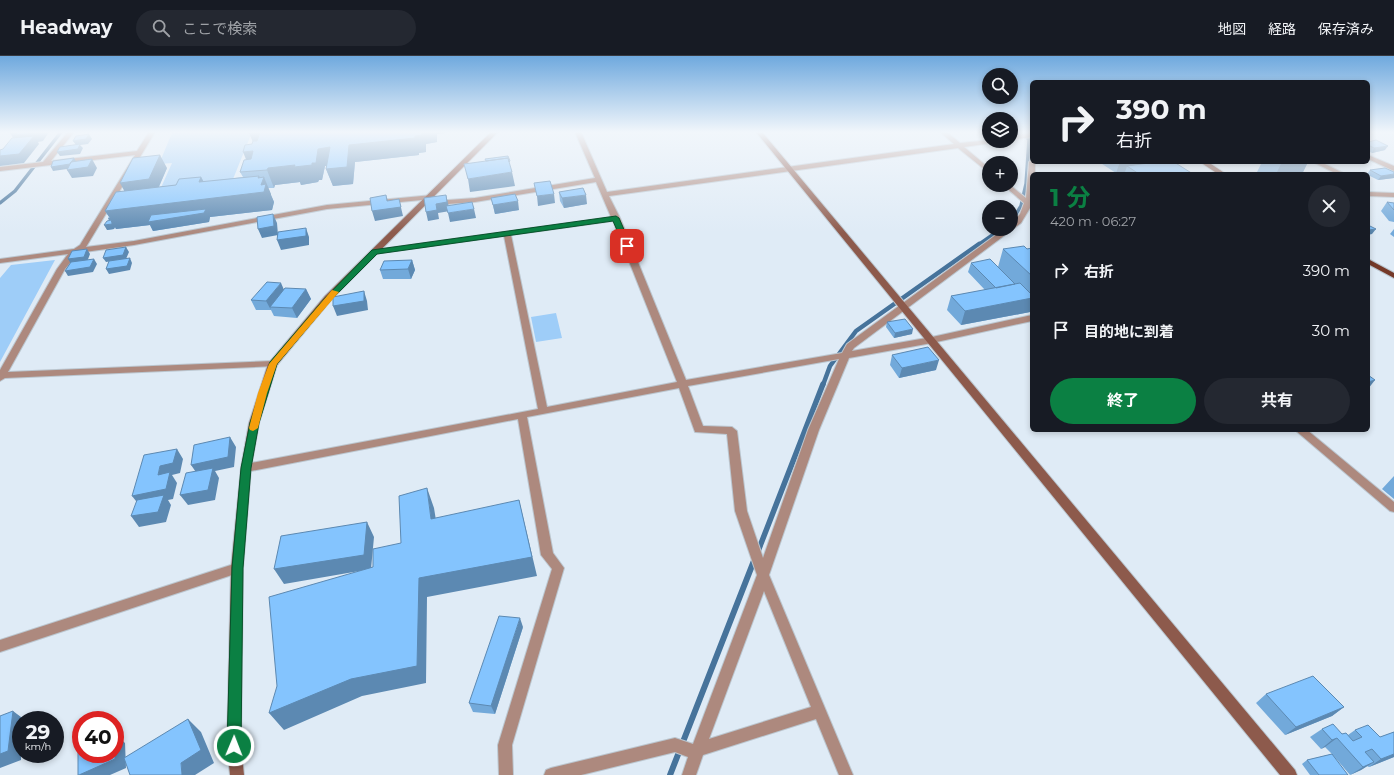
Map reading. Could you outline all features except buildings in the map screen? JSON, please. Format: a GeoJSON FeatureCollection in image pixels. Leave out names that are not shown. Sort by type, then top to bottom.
{"type":"FeatureCollection","features":[{"type":"Feature","properties":{"kind":"main road"},"geometry":{"type":"LineString","coordinates":[[1209,166],[1220,172]]}},
{"type":"Feature","properties":{"kind":"main road"},"geometry":{"type":"LineString","coordinates":[[1370,262],[1394,276]]}},
{"type":"Feature","properties":{"kind":"street"},"geometry":{"type":"LineString","coordinates":[[0,169],[39,166]]}},
{"type":"Feature","properties":{"kind":"street"},"geometry":{"type":"LineString","coordinates":[[1,376],[61,269],[73,253],[83,246],[132,166]]}},
{"type":"Feature","properties":{"kind":"street"},"geometry":{"type":"LineString","coordinates":[[237,775],[234,746],[238,568],[246,468],[254,423],[273,364],[328,298],[462,166]]}},
{"type":"Feature","properties":{"kind":"street"},"geometry":{"type":"LineString","coordinates":[[592,166],[616,218],[684,384],[699,429],[732,432],[741,511],[763,573],[846,775]]}},
{"type":"Feature","properties":{"kind":"street"},"geometry":{"type":"LineString","coordinates":[[786,166],[1290,775]]}},
{"type":"Feature","properties":{"kind":"street"},"geometry":{"type":"LineString","coordinates":[[605,194],[821,166]]}},
{"type":"Feature","properties":{"kind":"street"},"geometry":{"type":"LineString","coordinates":[[1324,166],[1338,172]]}},
{"type":"Feature","properties":{"kind":"street"},"geometry":{"type":"LineString","coordinates":[[0,261],[73,253],[134,243],[327,207],[428,200],[475,200],[598,180]]}},
{"type":"Feature","properties":{"kind":"street"},"geometry":{"type":"LineString","coordinates":[[1370,187],[1385,195]]}},
{"type":"Feature","properties":{"kind":"street"},"geometry":{"type":"LineString","coordinates":[[1018,223],[1021,221],[1027,211],[1030,189]]}},
{"type":"Feature","properties":{"kind":"street"},"geometry":{"type":"LineString","coordinates":[[1015,192],[1029,203]]}},
{"type":"Feature","properties":{"kind":"street"},"geometry":{"type":"LineString","coordinates":[[1370,194],[1394,195]]}},
{"type":"Feature","properties":{"kind":"street"},"geometry":{"type":"LineString","coordinates":[[374,252],[616,218]]}},
{"type":"Feature","properties":{"kind":"street"},"geometry":{"type":"LineString","coordinates":[[507,234],[543,411]]}},
{"type":"Feature","properties":{"kind":"street"},"geometry":{"type":"LineString","coordinates":[[689,775],[695,750],[763,573],[802,459],[844,355],[850,346],[903,305],[999,236]]}},
{"type":"Feature","properties":{"kind":"street"},"geometry":{"type":"LineString","coordinates":[[246,468],[684,384],[932,340],[1030,318]]}},
{"type":"Feature","properties":{"kind":"street"},"geometry":{"type":"LineString","coordinates":[[1,376],[273,364]]}},
{"type":"Feature","properties":{"kind":"street"},"geometry":{"type":"LineString","coordinates":[[506,775],[505,745],[558,568],[547,555],[522,415]]}},
{"type":"Feature","properties":{"kind":"street"},"geometry":{"type":"LineString","coordinates":[[1302,432],[1394,508]]}},
{"type":"Feature","properties":{"kind":"street"},"geometry":{"type":"LineString","coordinates":[[0,646],[238,568]]}},
{"type":"Feature","properties":{"kind":"street"},"geometry":{"type":"LineString","coordinates":[[551,775],[675,745],[695,750],[820,711]]}},
{"type":"Feature","properties":{"kind":"shaded area"},"geometry":{"type":"Polygon","coordinates":[[[171,166],[238,166],[231,184],[159,192],[171,166]]]}},
{"type":"Feature","properties":{"kind":"shaded area"},"geometry":{"type":"Polygon","coordinates":[[[55,260],[0,362],[0,278],[11,265],[55,260]]]}},
{"type":"Feature","properties":{"kind":"shaded area"},"geometry":{"type":"Polygon","coordinates":[[[556,313],[562,338],[536,342],[531,317],[556,313]]]}},
{"type":"Feature","properties":{"kind":"waterway"},"geometry":{"type":"LineString","coordinates":[[0,203],[15,191],[35,166]]}},
{"type":"Feature","properties":{"kind":"waterway"},"geometry":{"type":"LineString","coordinates":[[1018,211],[1021,206],[1026,184],[1027,166]]}},
{"type":"Feature","properties":{"kind":"waterway"},"geometry":{"type":"LineString","coordinates":[[978,245],[991,236]]}},
{"type":"Feature","properties":{"kind":"waterway"},"geometry":{"type":"LineString","coordinates":[[823,385],[830,366],[856,331],[979,244]]}},
{"type":"Feature","properties":{"kind":"waterway"},"geometry":{"type":"LineString","coordinates":[[755,559],[823,384]]}},
{"type":"Feature","properties":{"kind":"waterway"},"geometry":{"type":"LineString","coordinates":[[670,775],[755,558]]}},
{"type":"Feature","properties":{"kind":"slow traffic"},"geometry":{"type":"LineString","coordinates":[[253,428],[273,364],[328,298],[335,292]]}},
{"type":"Feature","properties":{"kind":"route"},"geometry":{"type":"LineString","coordinates":[[234,746],[238,568],[246,468],[254,423],[273,364],[328,298],[374,252],[616,218],[627,246]]}}]}
